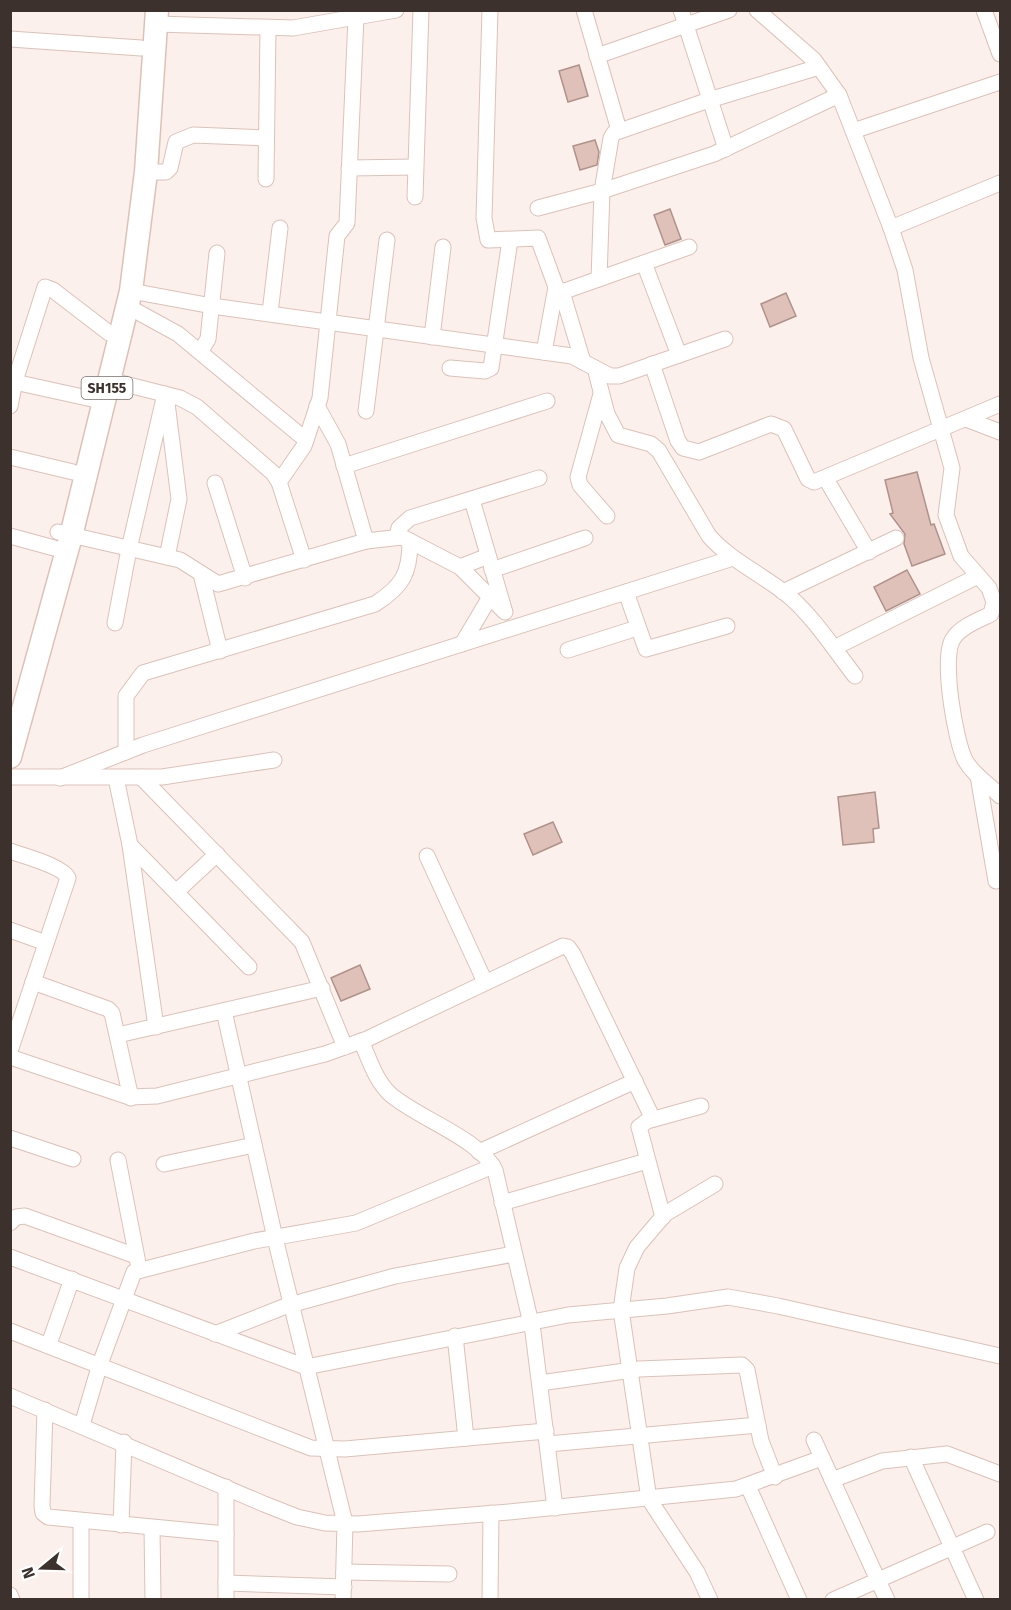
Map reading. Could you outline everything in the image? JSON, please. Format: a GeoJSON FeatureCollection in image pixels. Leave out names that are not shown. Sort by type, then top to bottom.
{"type":"FeatureCollection","features":[{"type":"Feature","properties":{"kind":"main road","name":"SH155"},"geometry":{"type":"LineString","coordinates":[[10,758],[74,472],[109,333],[126,242],[141,48],[153,15]]}},
{"type":"Feature","properties":{"kind":"main road","name":"SH155"},"geometry":{"type":"LineString","coordinates":[[10,702],[109,380],[129,299],[146,172],[153,15]]}},
{"type":"Feature","properties":{"kind":"street"},"geometry":{"type":"LineString","coordinates":[[153,15],[268,28],[308,18],[356,17],[396,10]]}},
{"type":"Feature","properties":{"kind":"street"},"geometry":{"type":"LineString","coordinates":[[415,197],[420,10]]}},
{"type":"Feature","properties":{"kind":"street"},"geometry":{"type":"LineString","coordinates":[[490,10],[484,218],[488,240],[538,238],[602,393],[607,414],[618,435],[654,447],[678,441]]}},
{"type":"Feature","properties":{"kind":"street"},"geometry":{"type":"LineString","coordinates":[[584,10],[619,130]]}},
{"type":"Feature","properties":{"kind":"street"},"geometry":{"type":"LineString","coordinates":[[681,10],[726,149]]}},
{"type":"Feature","properties":{"kind":"street"},"geometry":{"type":"LineString","coordinates":[[597,56],[686,27],[729,10]]}},
{"type":"Feature","properties":{"kind":"street"},"geometry":{"type":"LineString","coordinates":[[758,10],[819,67],[840,95],[905,270],[921,358],[943,429],[952,468],[946,515],[961,556],[996,595],[991,614],[954,636],[948,648],[946,663],[960,747],[965,761],[1000,796]]}},
{"type":"Feature","properties":{"kind":"street"},"geometry":{"type":"LineString","coordinates":[[984,10],[1000,54]]}},
{"type":"Feature","properties":{"kind":"street"},"geometry":{"type":"LineString","coordinates":[[279,482],[306,440],[317,406],[337,236],[347,223],[356,17]]}},
{"type":"Feature","properties":{"kind":"street"},"geometry":{"type":"LineString","coordinates":[[266,178],[268,28]]}},
{"type":"Feature","properties":{"kind":"street"},"geometry":{"type":"LineString","coordinates":[[10,39],[141,48]]}},
{"type":"Feature","properties":{"kind":"street"},"geometry":{"type":"LineString","coordinates":[[599,279],[602,191],[611,138],[619,130],[819,67]]}},
{"type":"Feature","properties":{"kind":"street"},"geometry":{"type":"LineString","coordinates":[[853,131],[1000,82]]}},
{"type":"Feature","properties":{"kind":"street"},"geometry":{"type":"LineString","coordinates":[[538,208],[602,191],[726,149],[840,95]]}},
{"type":"Feature","properties":{"kind":"street"},"geometry":{"type":"LineString","coordinates":[[146,172],[166,172],[170,168],[176,142],[183,137],[193,135],[266,138]]}},
{"type":"Feature","properties":{"kind":"street"},"geometry":{"type":"LineString","coordinates":[[349,168],[415,167]]}},
{"type":"Feature","properties":{"kind":"street"},"geometry":{"type":"LineString","coordinates":[[891,228],[1000,183]]}},
{"type":"Feature","properties":{"kind":"street"},"geometry":{"type":"LineString","coordinates":[[270,313],[280,228]]}},
{"type":"Feature","properties":{"kind":"street"},"geometry":{"type":"LineString","coordinates":[[366,411],[387,240]]}},
{"type":"Feature","properties":{"kind":"street"},"geometry":{"type":"LineString","coordinates":[[450,368],[488,370],[491,368],[510,240]]}},
{"type":"Feature","properties":{"kind":"street"},"geometry":{"type":"LineString","coordinates":[[559,290],[599,279],[689,247]]}},
{"type":"Feature","properties":{"kind":"street"},"geometry":{"type":"LineString","coordinates":[[432,337],[443,248]]}},
{"type":"Feature","properties":{"kind":"street"},"geometry":{"type":"LineString","coordinates":[[200,352],[208,339],[217,253]]}},
{"type":"Feature","properties":{"kind":"street"},"geometry":{"type":"LineString","coordinates":[[644,263],[679,355]]}},
{"type":"Feature","properties":{"kind":"street"},"geometry":{"type":"LineString","coordinates":[[10,406],[13,381],[45,286],[109,333]]}},
{"type":"Feature","properties":{"kind":"street"},"geometry":{"type":"LineString","coordinates":[[544,352],[559,290]]}},
{"type":"Feature","properties":{"kind":"street"},"geometry":{"type":"LineString","coordinates":[[129,299],[270,313],[375,330],[572,356],[610,376],[619,376],[725,339]]}},
{"type":"Feature","properties":{"kind":"street"},"geometry":{"type":"LineString","coordinates":[[129,299],[178,334],[306,440]]}},
{"type":"Feature","properties":{"kind":"street"},"geometry":{"type":"LineString","coordinates":[[652,364],[678,441],[683,448],[699,452],[771,424],[778,424],[784,429],[808,479],[814,482],[826,479],[1000,404]]}},
{"type":"Feature","properties":{"kind":"street"},"geometry":{"type":"LineString","coordinates":[[109,380],[165,394],[196,407],[273,473],[279,482],[304,560]]}},
{"type":"Feature","properties":{"kind":"street"},"geometry":{"type":"LineString","coordinates":[[13,381],[92,399]]}},
{"type":"Feature","properties":{"kind":"street"},"geometry":{"type":"LineString","coordinates":[[602,393],[578,477],[580,485],[607,516]]}},
{"type":"Feature","properties":{"kind":"street"},"geometry":{"type":"LineString","coordinates":[[115,623],[129,549],[165,394]]}},
{"type":"Feature","properties":{"kind":"street"},"geometry":{"type":"LineString","coordinates":[[165,394],[179,499],[168,557]]}},
{"type":"Feature","properties":{"kind":"street"},"geometry":{"type":"LineString","coordinates":[[344,466],[548,401]]}},
{"type":"Feature","properties":{"kind":"street"},"geometry":{"type":"LineString","coordinates":[[317,406],[333,431],[366,541]]}},
{"type":"Feature","properties":{"kind":"street"},"geometry":{"type":"LineString","coordinates":[[966,419],[1000,432]]}},
{"type":"Feature","properties":{"kind":"street"},"geometry":{"type":"LineString","coordinates":[[654,447],[672,471],[708,536],[733,558],[783,592],[806,612],[855,675]]}},
{"type":"Feature","properties":{"kind":"street"},"geometry":{"type":"LineString","coordinates":[[10,458],[74,472]]}},
{"type":"Feature","properties":{"kind":"street"},"geometry":{"type":"LineString","coordinates":[[126,752],[126,696],[143,673],[375,604],[386,597],[408,573],[404,538],[399,528],[410,518],[539,478]]}},
{"type":"Feature","properties":{"kind":"street"},"geometry":{"type":"LineString","coordinates":[[826,479],[868,552]]}},
{"type":"Feature","properties":{"kind":"street"},"geometry":{"type":"LineString","coordinates":[[215,483],[245,578]]}},
{"type":"Feature","properties":{"kind":"street"},"geometry":{"type":"LineString","coordinates":[[472,500],[510,629]]}},
{"type":"Feature","properties":{"kind":"street"},"geometry":{"type":"LineString","coordinates":[[10,536],[61,538],[168,557],[188,564],[218,584],[366,541],[404,538],[460,567],[505,612]]}},
{"type":"Feature","properties":{"kind":"street"},"geometry":{"type":"LineString","coordinates":[[460,567],[490,563],[585,538]]}},
{"type":"Feature","properties":{"kind":"street"},"geometry":{"type":"LineString","coordinates":[[783,592],[896,538]]}},
{"type":"Feature","properties":{"kind":"street"},"geometry":{"type":"LineString","coordinates":[[60,778],[126,752],[733,558]]}},
{"type":"Feature","properties":{"kind":"street"},"geometry":{"type":"LineString","coordinates":[[201,574],[220,651]]}},
{"type":"Feature","properties":{"kind":"street"},"geometry":{"type":"LineString","coordinates":[[834,648],[978,576]]}},
{"type":"Feature","properties":{"kind":"street"},"geometry":{"type":"LineString","coordinates":[[626,592],[646,649],[651,650],[728,626]]}},
{"type":"Feature","properties":{"kind":"street"},"geometry":{"type":"LineString","coordinates":[[462,644],[490,597]]}},
{"type":"Feature","properties":{"kind":"street"},"geometry":{"type":"LineString","coordinates":[[568,650],[638,628]]}},
{"type":"Feature","properties":{"kind":"street"},"geometry":{"type":"LineString","coordinates":[[10,777],[162,777],[274,760]]}},
{"type":"Feature","properties":{"kind":"street"},"geometry":{"type":"LineString","coordinates":[[978,776],[996,880]]}},
{"type":"Feature","properties":{"kind":"street"},"geometry":{"type":"LineString","coordinates":[[141,777],[302,942],[345,1047]]}},
{"type":"Feature","properties":{"kind":"street"},"geometry":{"type":"LineString","coordinates":[[116,778],[130,845],[156,1026]]}},
{"type":"Feature","properties":{"kind":"street"},"geometry":{"type":"LineString","coordinates":[[130,845],[249,967]]}},
{"type":"Feature","properties":{"kind":"street"},"geometry":{"type":"LineString","coordinates":[[10,851],[57,868],[66,873],[68,878],[10,1051]]}},
{"type":"Feature","properties":{"kind":"street"},"geometry":{"type":"LineString","coordinates":[[176,892],[217,854]]}},
{"type":"Feature","properties":{"kind":"street"},"geometry":{"type":"LineString","coordinates":[[428,856],[485,982]]}},
{"type":"Feature","properties":{"kind":"street"},"geometry":{"type":"LineString","coordinates":[[10,930],[46,943]]}},
{"type":"Feature","properties":{"kind":"street"},"geometry":{"type":"LineString","coordinates":[[10,1057],[131,1098],[157,1096],[345,1047],[557,948],[568,947],[653,1119]]}},
{"type":"Feature","properties":{"kind":"street"},"geometry":{"type":"LineString","coordinates":[[33,982],[108,1009],[116,1021],[131,1098]]}},
{"type":"Feature","properties":{"kind":"street"},"geometry":{"type":"LineString","coordinates":[[118,1035],[322,988]]}},
{"type":"Feature","properties":{"kind":"street"},"geometry":{"type":"LineString","coordinates":[[224,1011],[275,1238],[345,1524],[344,1586]]}},
{"type":"Feature","properties":{"kind":"street"},"geometry":{"type":"LineString","coordinates":[[361,1041],[377,1075],[391,1095],[479,1152],[493,1167],[531,1322],[555,1508]]}},
{"type":"Feature","properties":{"kind":"street"},"geometry":{"type":"LineString","coordinates":[[479,1152],[635,1081]]}},
{"type":"Feature","properties":{"kind":"street"},"geometry":{"type":"LineString","coordinates":[[663,1217],[639,1128],[653,1119],[701,1106]]}},
{"type":"Feature","properties":{"kind":"street"},"geometry":{"type":"LineString","coordinates":[[10,1138],[73,1159]]}},
{"type":"Feature","properties":{"kind":"street"},"geometry":{"type":"LineString","coordinates":[[164,1164],[254,1145]]}},
{"type":"Feature","properties":{"kind":"street"},"geometry":{"type":"LineString","coordinates":[[82,1425],[123,1297],[138,1262],[118,1160]]}},
{"type":"Feature","properties":{"kind":"street"},"geometry":{"type":"LineString","coordinates":[[502,1203],[647,1161]]}},
{"type":"Feature","properties":{"kind":"street"},"geometry":{"type":"LineString","coordinates":[[10,1223],[16,1218],[25,1216],[138,1262],[356,1223],[493,1167]]}},
{"type":"Feature","properties":{"kind":"street"},"geometry":{"type":"LineString","coordinates":[[710,1599],[692,1564],[650,1500],[621,1310],[630,1256],[663,1217],[679,1204],[715,1184]]}},
{"type":"Feature","properties":{"kind":"street"},"geometry":{"type":"LineString","coordinates":[[215,1334],[291,1304],[395,1276],[514,1254]]}},
{"type":"Feature","properties":{"kind":"street"},"geometry":{"type":"LineString","coordinates":[[10,1257],[123,1297],[306,1367],[568,1315],[740,1298],[1000,1356]]}},
{"type":"Feature","properties":{"kind":"street"},"geometry":{"type":"LineString","coordinates":[[50,1344],[72,1279]]}},
{"type":"Feature","properties":{"kind":"street"},"geometry":{"type":"LineString","coordinates":[[10,1331],[50,1344],[293,1443],[327,1450],[466,1438],[640,1434],[758,1425]]}},
{"type":"Feature","properties":{"kind":"street"},"geometry":{"type":"LineString","coordinates":[[455,1336],[466,1438]]}},
{"type":"Feature","properties":{"kind":"street"},"geometry":{"type":"LineString","coordinates":[[540,1383],[630,1371],[742,1365],[747,1370],[761,1441],[775,1476]]}},
{"type":"Feature","properties":{"kind":"street"},"geometry":{"type":"LineString","coordinates":[[10,1396],[124,1442],[297,1517],[325,1523],[345,1524],[555,1508],[736,1490],[822,1458]]}},
{"type":"Feature","properties":{"kind":"street"},"geometry":{"type":"LineString","coordinates":[[45,1410],[43,1513],[55,1520],[226,1534]]}},
{"type":"Feature","properties":{"kind":"street"},"geometry":{"type":"LineString","coordinates":[[814,1440],[887,1599]]}},
{"type":"Feature","properties":{"kind":"street"},"geometry":{"type":"LineString","coordinates":[[121,1525],[124,1442]]}},
{"type":"Feature","properties":{"kind":"street"},"geometry":{"type":"LineString","coordinates":[[832,1480],[882,1461],[911,1456],[947,1454],[1000,1474]]}},
{"type":"Feature","properties":{"kind":"street"},"geometry":{"type":"LineString","coordinates":[[911,1456],[976,1599]]}},
{"type":"Feature","properties":{"kind":"street"},"geometry":{"type":"LineString","coordinates":[[748,1486],[799,1599]]}},
{"type":"Feature","properties":{"kind":"street"},"geometry":{"type":"LineString","coordinates":[[226,1487],[226,1599]]}},
{"type":"Feature","properties":{"kind":"street"},"geometry":{"type":"LineString","coordinates":[[490,1599],[491,1513]]}},
{"type":"Feature","properties":{"kind":"street"},"geometry":{"type":"LineString","coordinates":[[81,1522],[81,1599]]}},
{"type":"Feature","properties":{"kind":"street"},"geometry":{"type":"LineString","coordinates":[[152,1528],[153,1599]]}},
{"type":"Feature","properties":{"kind":"street"},"geometry":{"type":"LineString","coordinates":[[833,1599],[987,1532]]}},
{"type":"Feature","properties":{"kind":"street"},"geometry":{"type":"LineString","coordinates":[[226,1583],[344,1586],[449,1574]]}},
{"type":"Feature","properties":{"kind":"street"},"geometry":{"type":"LineString","coordinates":[[10,1595],[12,1599]]}},
{"type":"Feature","properties":{"kind":"building"},"geometry":{"type":"Polygon","coordinates":[[[579,65],[588,96],[568,102],[559,71],[579,65]]]}},
{"type":"Feature","properties":{"kind":"building"},"geometry":{"type":"Polygon","coordinates":[[[595,140],[599,152],[597,165],[580,170],[573,146],[595,140]]]}},
{"type":"Feature","properties":{"kind":"building"},"geometry":{"type":"Polygon","coordinates":[[[670,209],[681,239],[665,245],[654,215],[670,209]]]}},
{"type":"Feature","properties":{"kind":"building"},"geometry":{"type":"Polygon","coordinates":[[[786,293],[796,316],[770,327],[761,304],[786,293]]]}},
{"type":"Feature","properties":{"kind":"building"},"geometry":{"type":"Polygon","coordinates":[[[917,472],[931,525],[934,524],[945,554],[912,566],[904,544],[905,534],[890,514],[893,513],[885,480],[917,472]]]}},
{"type":"Feature","properties":{"kind":"building"},"geometry":{"type":"Polygon","coordinates":[[[907,570],[920,594],[886,611],[874,587],[907,570]]]}},
{"type":"Feature","properties":{"kind":"building"},"geometry":{"type":"Polygon","coordinates":[[[875,792],[879,828],[873,829],[874,842],[843,845],[838,797],[875,792]]]}},
{"type":"Feature","properties":{"kind":"building"},"geometry":{"type":"Polygon","coordinates":[[[553,822],[562,842],[533,855],[524,834],[553,822]]]}},
{"type":"Feature","properties":{"kind":"building"},"geometry":{"type":"Polygon","coordinates":[[[360,965],[370,989],[341,1001],[331,978],[360,965]]]}}]}
